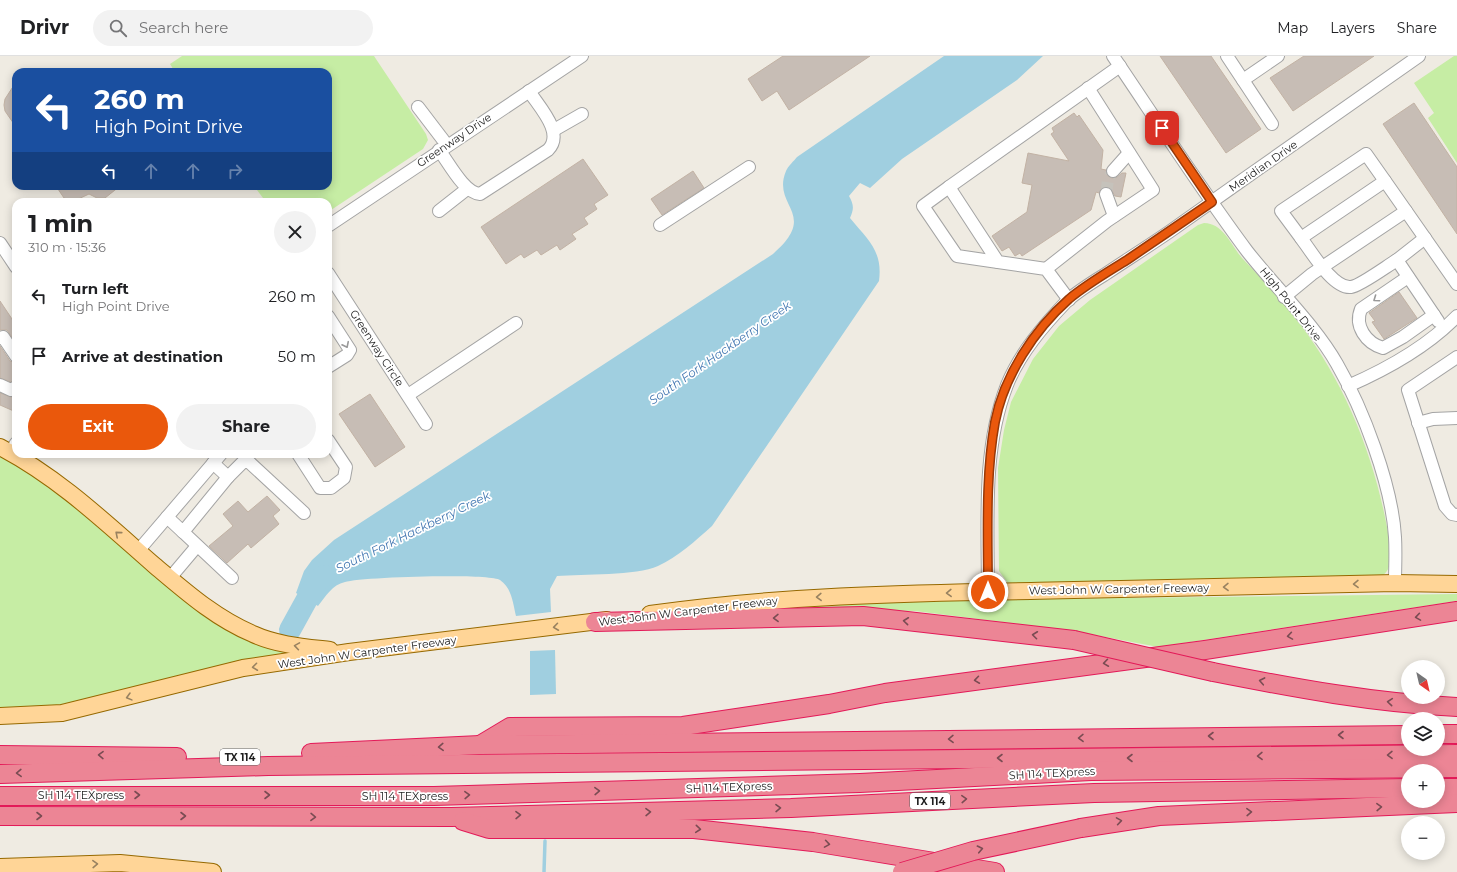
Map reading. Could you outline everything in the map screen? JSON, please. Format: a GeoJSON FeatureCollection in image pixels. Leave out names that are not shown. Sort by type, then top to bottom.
{"type":"FeatureCollection","features":[{"type":"Feature","properties":{"kind":"highway"},"geometry":{"type":"LineString","coordinates":[[480,745],[510,726],[683,726],[829,704],[885,693],[1205,650],[1457,611]]}},
{"type":"Feature","properties":{"kind":"highway"},"geometry":{"type":"LineString","coordinates":[[595,622],[862,616],[1074,640],[1213,672],[1306,690],[1370,700],[1457,707]]}},
{"type":"Feature","properties":{"kind":"highway"},"geometry":{"type":"LineString","coordinates":[[1445,734],[1457,734]]}},
{"type":"Feature","properties":{"kind":"highway","name":"TX 114"},"geometry":{"type":"LineString","coordinates":[[0,755],[218,758],[480,745],[1401,735]]}},
{"type":"Feature","properties":{"kind":"highway","name":"SH 114 TEXpress"},"geometry":{"type":"LineString","coordinates":[[0,774],[268,766],[1457,754]]}},
{"type":"Feature","properties":{"kind":"highway","name":"SH 114 TEXpress"},"geometry":{"type":"LineString","coordinates":[[0,796],[434,796],[860,783],[1091,771],[1457,768]]}},
{"type":"Feature","properties":{"kind":"highway","name":"TX 114"},"geometry":{"type":"LineString","coordinates":[[0,816],[451,816],[791,808],[1094,793],[1401,788]]}},
{"type":"Feature","properties":{"kind":"highway"},"geometry":{"type":"LineString","coordinates":[[1445,788],[1457,788]]}},
{"type":"Feature","properties":{"kind":"highway"},"geometry":{"type":"LineString","coordinates":[[902,872],[973,850],[1081,828],[1159,816],[1457,803]]}},
{"type":"Feature","properties":{"kind":"highway"},"geometry":{"type":"LineString","coordinates":[[451,816],[489,829],[694,829],[812,842],[995,872]]}},
{"type":"Feature","properties":{"kind":"main road"},"geometry":{"type":"LineString","coordinates":[[23,458],[57,483],[138,550],[194,599],[229,622],[254,635],[294,645],[349,652]]}},
{"type":"Feature","properties":{"kind":"main road","name":"West John W Carpenter Freeway"},"geometry":{"type":"LineString","coordinates":[[0,716],[62,713],[243,668],[349,652],[595,622],[713,605],[786,598],[1395,583],[1457,584]]}},
{"type":"Feature","properties":{"kind":"main road"},"geometry":{"type":"LineString","coordinates":[[0,867],[120,864],[213,872]]}},
{"type":"Feature","properties":{"kind":"street","name":"Greenway Drive"},"geometry":{"type":"LineString","coordinates":[[332,223],[582,56]]}},
{"type":"Feature","properties":{"kind":"street"},"geometry":{"type":"LineString","coordinates":[[1226,56],[1272,124]]}},
{"type":"Feature","properties":{"kind":"street"},"geometry":{"type":"LineString","coordinates":[[1243,80],[1278,56]]}},
{"type":"Feature","properties":{"kind":"street","name":"Meridian Drive"},"geometry":{"type":"LineString","coordinates":[[988,592],[988,510],[990,468],[995,421],[1007,385],[1022,356],[1038,332],[1069,300],[1212,202],[1419,56]]}},
{"type":"Feature","properties":{"kind":"street"},"geometry":{"type":"LineString","coordinates":[[1069,300],[1046,269],[957,256],[923,206],[1088,88],[1117,59]]}},
{"type":"Feature","properties":{"kind":"street","name":"High Point Drive"},"geometry":{"type":"LineString","coordinates":[[1117,59],[1212,202],[1284,297],[1316,333],[1337,363],[1365,422],[1388,495],[1395,537],[1395,583]]}},
{"type":"Feature","properties":{"kind":"street"},"geometry":{"type":"LineString","coordinates":[[1046,269],[1114,216],[1153,190],[1088,88]]}},
{"type":"Feature","properties":{"kind":"street"},"geometry":{"type":"LineString","coordinates":[[418,107],[468,189],[474,194],[480,194],[552,146],[554,130],[529,91]]}},
{"type":"Feature","properties":{"kind":"street"},"geometry":{"type":"LineString","coordinates":[[554,130],[582,114]]}},
{"type":"Feature","properties":{"kind":"street"},"geometry":{"type":"LineString","coordinates":[[1113,171],[1129,153]]}},
{"type":"Feature","properties":{"kind":"street"},"geometry":{"type":"LineString","coordinates":[[1425,238],[1396,260],[1352,287],[1343,286],[1332,278],[1281,211],[1366,154],[1385,182],[1406,211],[1425,238],[1457,284]]}},
{"type":"Feature","properties":{"kind":"street"},"geometry":{"type":"LineString","coordinates":[[660,225],[749,167]]}},
{"type":"Feature","properties":{"kind":"street"},"geometry":{"type":"LineString","coordinates":[[1301,238],[1385,182]]}},
{"type":"Feature","properties":{"kind":"street"},"geometry":{"type":"LineString","coordinates":[[950,187],[998,262]]}},
{"type":"Feature","properties":{"kind":"street"},"geometry":{"type":"LineString","coordinates":[[439,211],[468,189]]}},
{"type":"Feature","properties":{"kind":"street"},"geometry":{"type":"LineString","coordinates":[[1106,194],[1114,216]]}},
{"type":"Feature","properties":{"kind":"street"},"geometry":{"type":"LineString","coordinates":[[1284,297],[1323,267],[1406,211]]}},
{"type":"Feature","properties":{"kind":"street"},"geometry":{"type":"LineString","coordinates":[[0,243],[12,261]]}},
{"type":"Feature","properties":{"kind":"street"},"geometry":{"type":"LineString","coordinates":[[1396,260],[1443,329]]}},
{"type":"Feature","properties":{"kind":"street"},"geometry":{"type":"LineString","coordinates":[[1408,277],[1361,310],[1358,316],[1359,324],[1363,332],[1369,340],[1379,346],[1388,346],[1434,315]]}},
{"type":"Feature","properties":{"kind":"street","name":"Greenway Circle"},"geometry":{"type":"LineString","coordinates":[[332,279],[426,424]]}},
{"type":"Feature","properties":{"kind":"street"},"geometry":{"type":"LineString","coordinates":[[1348,386],[1399,360],[1424,345],[1457,316]]}},
{"type":"Feature","properties":{"kind":"street"},"geometry":{"type":"LineString","coordinates":[[332,322],[350,350],[347,355],[332,364]]}},
{"type":"Feature","properties":{"kind":"street"},"geometry":{"type":"LineString","coordinates":[[408,395],[516,323]]}},
{"type":"Feature","properties":{"kind":"street"},"geometry":{"type":"LineString","coordinates":[[3,337],[12,350]]}},
{"type":"Feature","properties":{"kind":"street"},"geometry":{"type":"LineString","coordinates":[[1457,357],[1408,390],[1445,506],[1452,514],[1457,515]]}},
{"type":"Feature","properties":{"kind":"street"},"geometry":{"type":"LineString","coordinates":[[0,385],[12,389]]}},
{"type":"Feature","properties":{"kind":"street"},"geometry":{"type":"LineString","coordinates":[[1418,423],[1433,419],[1457,418]]}},
{"type":"Feature","properties":{"kind":"street"},"geometry":{"type":"LineString","coordinates":[[301,458],[320,488],[331,488],[344,478],[346,467],[332,446]]}},
{"type":"Feature","properties":{"kind":"street"},"geometry":{"type":"LineString","coordinates":[[138,550],[217,459],[228,476]]}},
{"type":"Feature","properties":{"kind":"street"},"geometry":{"type":"LineString","coordinates":[[183,532],[228,476],[243,462],[249,462],[304,513]]}},
{"type":"Feature","properties":{"kind":"street"},"geometry":{"type":"LineString","coordinates":[[167,517],[232,578]]}},
{"type":"Feature","properties":{"kind":"street"},"geometry":{"type":"LineString","coordinates":[[170,578],[197,546]]}},
{"type":"Feature","properties":{"kind":"green space"},"geometry":{"type":"Polygon","coordinates":[[[182,56],[374,56],[426,134],[428,140],[423,149],[332,209],[332,198],[263,198],[257,190],[332,190],[332,68],[172,68],[170,64],[182,56]]]}},
{"type":"Feature","properties":{"kind":"green space"},"geometry":{"type":"Polygon","coordinates":[[[1454,56],[1457,56],[1457,163],[1428,118],[1434,113],[1414,83],[1454,56]]]}},
{"type":"Feature","properties":{"kind":"green space"},"geometry":{"type":"Polygon","coordinates":[[[1204,223],[1211,224],[1226,236],[1242,258],[1293,315],[1316,346],[1343,393],[1364,443],[1380,495],[1391,551],[1391,559],[1387,571],[1382,576],[1015,585],[1007,582],[999,571],[998,468],[1004,430],[1011,402],[1033,359],[1059,326],[1090,300],[1198,225],[1204,223]]]}},
{"type":"Feature","properties":{"kind":"green space"},"geometry":{"type":"Polygon","coordinates":[[[0,454],[61,493],[208,619],[234,634],[288,654],[98,698],[45,707],[0,707],[0,454]]]}},
{"type":"Feature","properties":{"kind":"green space"},"geometry":{"type":"Polygon","coordinates":[[[1457,594],[1457,601],[1158,647],[1074,631],[915,611],[747,608],[876,601],[1457,594]]]}},
{"type":"Feature","properties":{"kind":"water"},"geometry":{"type":"Polygon","coordinates":[[[944,56],[1043,56],[1017,80],[902,159],[870,188],[860,183],[849,196],[853,207],[850,218],[873,246],[879,262],[879,281],[712,526],[693,543],[658,566],[637,572],[557,576],[550,589],[551,612],[516,616],[510,592],[507,587],[500,580],[491,578],[424,576],[356,580],[340,583],[330,591],[318,606],[296,593],[304,571],[312,560],[334,540],[773,254],[786,240],[793,229],[794,219],[784,193],[783,183],[788,167],[797,157],[944,56]]]}},
{"type":"Feature","properties":{"kind":"water"},"geometry":{"type":"Polygon","coordinates":[[[555,650],[556,694],[530,695],[530,651],[555,650]]]}},
{"type":"Feature","properties":{"kind":"building"},"geometry":{"type":"Polygon","coordinates":[[[783,56],[870,56],[789,110],[777,91],[762,101],[748,79],[783,56]]]}},
{"type":"Feature","properties":{"kind":"building"},"geometry":{"type":"Polygon","coordinates":[[[1160,56],[1211,56],[1261,129],[1226,153],[1160,56]]]}},
{"type":"Feature","properties":{"kind":"building"},"geometry":{"type":"Polygon","coordinates":[[[1304,56],[1374,56],[1293,111],[1270,78],[1304,56]]]}},
{"type":"Feature","properties":{"kind":"building"},"geometry":{"type":"Polygon","coordinates":[[[12,88],[12,121],[5,111],[5,99],[12,88]]]}},
{"type":"Feature","properties":{"kind":"building"},"geometry":{"type":"Polygon","coordinates":[[[1414,103],[1457,167],[1457,234],[1383,124],[1414,103]]]}},
{"type":"Feature","properties":{"kind":"building"},"geometry":{"type":"Polygon","coordinates":[[[1074,113],[1077,117],[1079,115],[1103,150],[1101,169],[1106,170],[1108,176],[1112,178],[1116,178],[1122,173],[1126,173],[1121,197],[1115,196],[1110,188],[1103,187],[1099,193],[1096,192],[1091,210],[1022,256],[1020,253],[1015,256],[1009,247],[1002,251],[992,236],[1027,212],[1032,185],[1022,183],[1028,153],[1069,161],[1051,134],[1054,132],[1052,128],[1074,113]]]}},
{"type":"Feature","properties":{"kind":"building"},"geometry":{"type":"Polygon","coordinates":[[[583,159],[608,195],[594,204],[597,209],[584,218],[588,224],[572,234],[576,239],[560,250],[557,245],[541,255],[537,250],[524,258],[521,254],[506,264],[481,227],[583,159]]]}},
{"type":"Feature","properties":{"kind":"building"},"geometry":{"type":"Polygon","coordinates":[[[693,171],[704,188],[662,215],[651,199],[693,171]]]}},
{"type":"Feature","properties":{"kind":"building"},"geometry":{"type":"Polygon","coordinates":[[[59,190],[115,190],[105,198],[97,198],[89,194],[80,198],[64,198],[59,190]]]}},
{"type":"Feature","properties":{"kind":"building"},"geometry":{"type":"Polygon","coordinates":[[[1399,292],[1417,318],[1384,339],[1372,322],[1375,321],[1369,313],[1399,292]]]}},
{"type":"Feature","properties":{"kind":"building"},"geometry":{"type":"Polygon","coordinates":[[[0,301],[12,319],[12,337],[7,330],[0,330],[0,301]]]}},
{"type":"Feature","properties":{"kind":"building"},"geometry":{"type":"Polygon","coordinates":[[[0,346],[12,362],[12,382],[0,378],[0,346]]]}},
{"type":"Feature","properties":{"kind":"building"},"geometry":{"type":"Polygon","coordinates":[[[0,393],[12,397],[12,410],[0,405],[0,393]]]}},
{"type":"Feature","properties":{"kind":"building"},"geometry":{"type":"Polygon","coordinates":[[[370,394],[405,447],[375,467],[339,414],[370,394]]]}},
{"type":"Feature","properties":{"kind":"building"},"geometry":{"type":"Polygon","coordinates":[[[267,496],[280,510],[273,516],[279,524],[251,548],[248,544],[227,563],[209,546],[233,526],[223,514],[238,501],[248,512],[267,496]]]}},
{"type":"Feature","properties":{"kind":"waterway","name":"South Fork Hackberry Creek"},"geometry":{"type":"LineString","coordinates":[[290,630],[317,581],[324,576]]}},
{"type":"Feature","properties":{"kind":"waterway","name":"South Fork Hackberry Creek"},"geometry":{"type":"LineString","coordinates":[[544,872],[545,841]]}},
{"type":"Feature","properties":{"kind":"tunnel"},"geometry":{"type":"LineString","coordinates":[[1106,194],[1108,180],[1113,171]]}},
{"type":"Feature","properties":{"kind":"route"},"geometry":{"type":"LineString","coordinates":[[988,592],[990,468],[995,421],[1007,385],[1022,356],[1038,332],[1069,300],[1212,202],[1162,128]]}}]}
